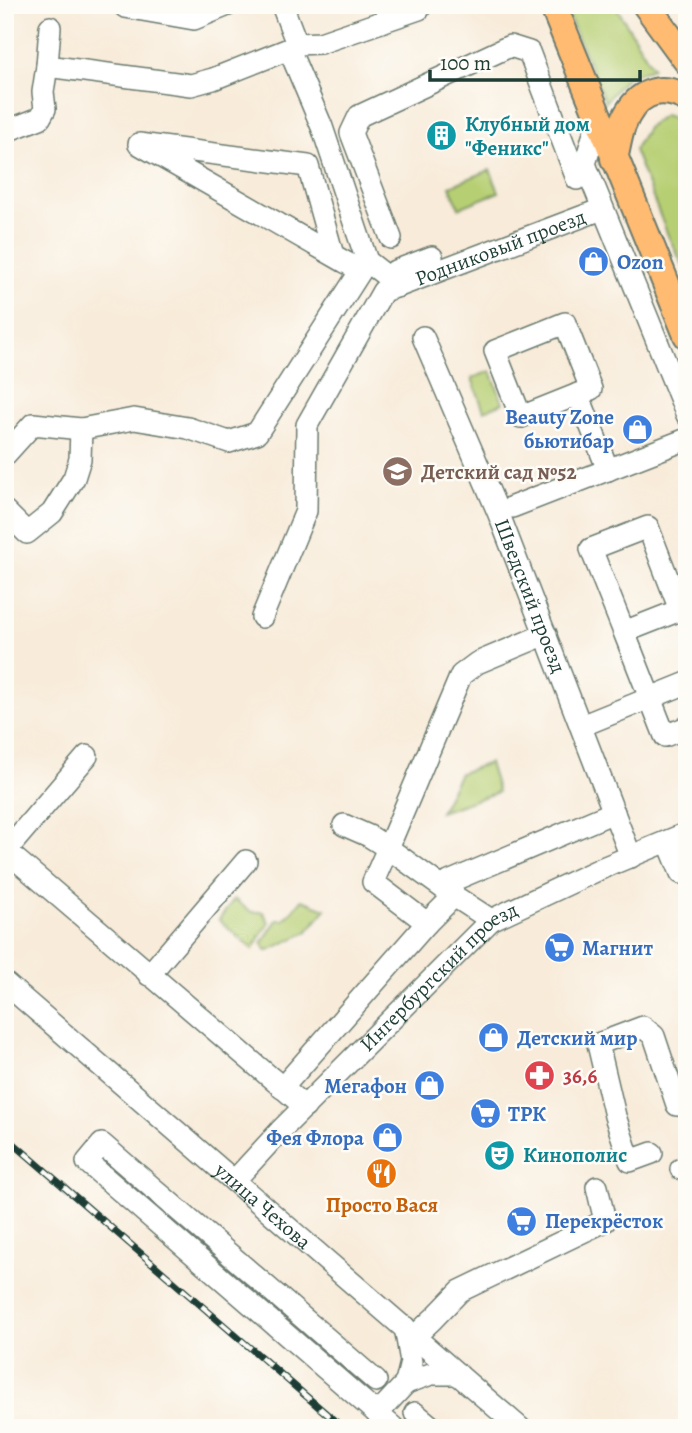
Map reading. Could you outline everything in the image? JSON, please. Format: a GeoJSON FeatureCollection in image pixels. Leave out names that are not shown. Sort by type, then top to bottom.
{"type":"FeatureCollection","features":[{"type":"Feature","properties":{"kind":"main road"},"geometry":{"type":"LineString","coordinates":[[553,5],[614,159],[677,295],[687,335]]}},
{"type":"Feature","properties":{"kind":"main road"},"geometry":{"type":"LineString","coordinates":[[650,6],[687,61]]}},
{"type":"Feature","properties":{"kind":"main road"},"geometry":{"type":"LineString","coordinates":[[614,159],[622,125],[638,99],[655,91],[673,91],[687,98]]}},
{"type":"Feature","properties":{"kind":"street"},"geometry":{"type":"LineString","coordinates":[[125,5],[194,19],[228,5]]}},
{"type":"Feature","properties":{"kind":"street"},"geometry":{"type":"LineString","coordinates":[[5,455],[33,424],[82,429],[134,419],[188,428],[229,442],[257,432],[363,265],[323,127],[293,46],[282,5]]}},
{"type":"Feature","properties":{"kind":"street"},"geometry":{"type":"LineString","coordinates":[[47,66],[191,85],[213,79],[293,46],[320,43],[422,6]]}},
{"type":"Feature","properties":{"kind":"street"},"geometry":{"type":"LineString","coordinates":[[8,133],[40,118],[45,109],[43,92],[50,27]]}},
{"type":"Feature","properties":{"kind":"street"},"geometry":{"type":"LineString","coordinates":[[391,238],[351,133],[359,116],[510,46],[529,52],[577,179]]}},
{"type":"Feature","properties":{"kind":"street"},"geometry":{"type":"LineString","coordinates":[[598,120],[585,164],[687,415]]}},
{"type":"Feature","properties":{"kind":"street"},"geometry":{"type":"LineString","coordinates":[[333,255],[308,166],[139,144],[333,255],[397,279]]}},
{"type":"Feature","properties":{"kind":"street","name":"Родниковый проезд"},"geometry":{"type":"LineString","coordinates":[[397,279],[602,209]]}},
{"type":"Feature","properties":{"kind":"street"},"geometry":{"type":"LineString","coordinates":[[262,617],[306,511],[307,425],[383,291],[432,257]]}},
{"type":"Feature","properties":{"kind":"street"},"geometry":{"type":"LineString","coordinates":[[565,323],[591,389],[578,394],[521,416],[495,351],[565,323]]}},
{"type":"Feature","properties":{"kind":"street","name":"Шведский проезд"},"geometry":{"type":"LineString","coordinates":[[423,337],[547,634],[631,857]]}},
{"type":"Feature","properties":{"kind":"street"},"geometry":{"type":"LineString","coordinates":[[578,394],[608,470]]}},
{"type":"Feature","properties":{"kind":"street"},"geometry":{"type":"LineString","coordinates":[[5,510],[27,533],[52,513],[75,478],[80,459],[82,429]]}},
{"type":"Feature","properties":{"kind":"street"},"geometry":{"type":"LineString","coordinates":[[512,507],[687,439]]}},
{"type":"Feature","properties":{"kind":"street"},"geometry":{"type":"LineString","coordinates":[[624,632],[680,610],[648,527],[591,549],[665,736],[687,727]]}},
{"type":"Feature","properties":{"kind":"street"},"geometry":{"type":"LineString","coordinates":[[428,923],[373,882],[461,675],[477,663],[547,634]]}},
{"type":"Feature","properties":{"kind":"street"},"geometry":{"type":"LineString","coordinates":[[581,726],[687,683]]}},
{"type":"Feature","properties":{"kind":"street"},"geometry":{"type":"LineString","coordinates":[[87,756],[5,851],[305,1107]]}},
{"type":"Feature","properties":{"kind":"street"},"geometry":{"type":"LineString","coordinates":[[454,896],[450,882],[614,812]]}},
{"type":"Feature","properties":{"kind":"street"},"geometry":{"type":"LineString","coordinates":[[344,825],[388,848],[491,920]]}},
{"type":"Feature","properties":{"kind":"street"},"geometry":{"type":"LineString","coordinates":[[677,837],[681,873]]}},
{"type":"Feature","properties":{"kind":"street","name":"Ингербургский проезд"},"geometry":{"type":"LineString","coordinates":[[234,1181],[280,1131],[491,920],[600,869],[677,837]]}},
{"type":"Feature","properties":{"kind":"street"},"geometry":{"type":"LineString","coordinates":[[149,975],[246,861]]}},
{"type":"Feature","properties":{"kind":"street"},"geometry":{"type":"LineString","coordinates":[[282,1088],[454,896]]}},
{"type":"Feature","properties":{"kind":"street","name":"улица Чехова"},"geometry":{"type":"LineString","coordinates":[[5,983],[520,1428]]}},
{"type":"Feature","properties":{"kind":"street"},"geometry":{"type":"LineString","coordinates":[[652,1153],[630,1161],[615,1116],[598,1045],[643,1027],[654,1037],[677,1105],[687,1101]]}},
{"type":"Feature","properties":{"kind":"street"},"geometry":{"type":"LineString","coordinates":[[376,1381],[102,1144],[86,1162],[385,1421],[406,1383],[411,1362],[410,1332],[433,1319],[460,1291],[605,1221],[597,1187]]}},
{"type":"Feature","properties":{"kind":"street"},"geometry":{"type":"LineString","coordinates":[[406,1383],[430,1374],[458,1374]]}},
{"type":"Feature","properties":{"kind":"street"},"geometry":{"type":"LineString","coordinates":[[415,1413],[433,1428]]}},
{"type":"Feature","properties":{"kind":"green space"},"geometry":{"type":"Polygon","coordinates":[[[564,5],[615,5],[653,68],[627,77],[605,102],[564,5]]]}},
{"type":"Feature","properties":{"kind":"green space"},"geometry":{"type":"Polygon","coordinates":[[[664,115],[687,121],[687,273],[669,238],[634,150],[647,128],[664,115]]]}},
{"type":"Feature","properties":{"kind":"green space"},"geometry":{"type":"Polygon","coordinates":[[[490,170],[499,192],[459,208],[450,186],[490,170]]]}},
{"type":"Feature","properties":{"kind":"green space"},"geometry":{"type":"Polygon","coordinates":[[[491,371],[503,403],[484,411],[472,378],[491,371]]]}},
{"type":"Feature","properties":{"kind":"green space"},"geometry":{"type":"Polygon","coordinates":[[[489,763],[498,792],[440,812],[460,773],[489,763]]]}},
{"type":"Feature","properties":{"kind":"green space"},"geometry":{"type":"Polygon","coordinates":[[[234,899],[251,912],[263,912],[269,922],[253,949],[219,920],[234,899]]]}},
{"type":"Feature","properties":{"kind":"green space"},"geometry":{"type":"Polygon","coordinates":[[[302,900],[326,909],[307,932],[267,951],[262,943],[277,920],[284,920],[302,900]]]}},
{"type":"Feature","properties":{"kind":"railway"},"geometry":{"type":"LineString","coordinates":[[5,1136],[343,1428]]}},
{"type":"Feature","properties":{"kind":"place","name":"Клубный дом \"Феникс\""},"geometry":{"type":"Point","coordinates":[442,136]}},
{"type":"Feature","properties":{"kind":"place","name":"Ozon"},"geometry":{"type":"Point","coordinates":[594,262]}},
{"type":"Feature","properties":{"kind":"place","name":"Beauty Zone бьютибар"},"geometry":{"type":"Point","coordinates":[637,429]}},
{"type":"Feature","properties":{"kind":"place","name":"Детский сад №52"},"geometry":{"type":"Point","coordinates":[398,472]}},
{"type":"Feature","properties":{"kind":"place","name":"Магнит"},"geometry":{"type":"Point","coordinates":[559,948]}},
{"type":"Feature","properties":{"kind":"place","name":"Детский мир"},"geometry":{"type":"Point","coordinates":[494,1038]}},
{"type":"Feature","properties":{"kind":"place","name":"36,6"},"geometry":{"type":"Point","coordinates":[540,1076]}},
{"type":"Feature","properties":{"kind":"place","name":"Мегафон"},"geometry":{"type":"Point","coordinates":[430,1086]}},
{"type":"Feature","properties":{"kind":"place","name":"ТРК"},"geometry":{"type":"Point","coordinates":[485,1114]}},
{"type":"Feature","properties":{"kind":"place","name":"Фея Флора"},"geometry":{"type":"Point","coordinates":[387,1138]}},
{"type":"Feature","properties":{"kind":"place","name":"Кинополис"},"geometry":{"type":"Point","coordinates":[500,1155]}},
{"type":"Feature","properties":{"kind":"place","name":"Просто Вася"},"geometry":{"type":"Point","coordinates":[382,1173]}},
{"type":"Feature","properties":{"kind":"place","name":"Перекрёсток"},"geometry":{"type":"Point","coordinates":[522,1221]}}]}
